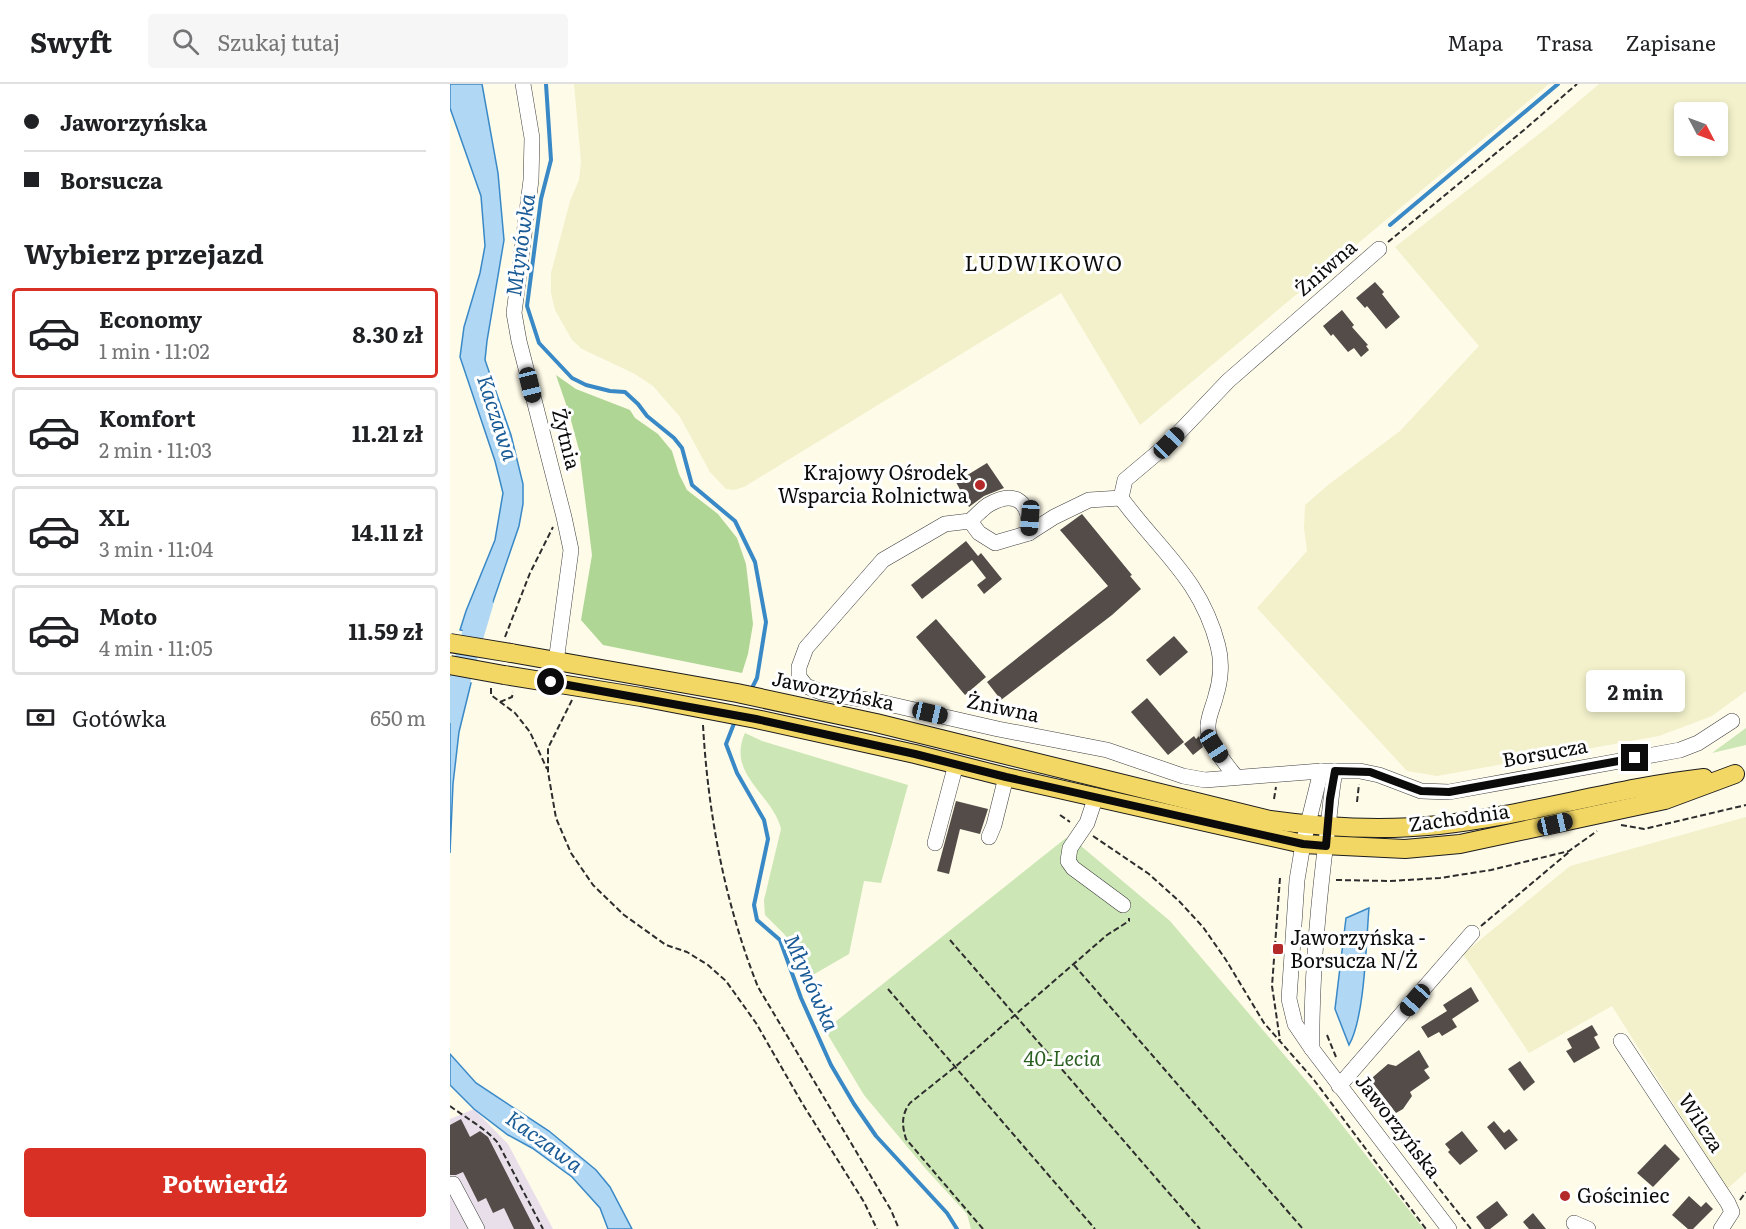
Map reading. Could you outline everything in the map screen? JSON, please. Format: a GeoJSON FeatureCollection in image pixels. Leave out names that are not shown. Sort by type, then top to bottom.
{"type":"FeatureCollection","features":[{"type":"Feature","properties":{"kind":"main road","name":"Jaworzyńska"},"geometry":{"type":"LineString","coordinates":[[450,643],[737,693],[1004,753],[1270,820],[1329,827]]}},
{"type":"Feature","properties":{"kind":"main road"},"geometry":{"type":"LineString","coordinates":[[450,665],[756,719],[1303,844],[1326,846]]}},
{"type":"Feature","properties":{"kind":"main road","name":"Zachodnia"},"geometry":{"type":"LineString","coordinates":[[1329,827],[1371,829],[1439,825],[1663,783],[1740,773]]}},
{"type":"Feature","properties":{"kind":"main road","name":"Zachodnia"},"geometry":{"type":"LineString","coordinates":[[1326,846],[1405,849],[1460,844],[1665,800],[1740,773]]}},
{"type":"Feature","properties":{"kind":"street","name":"Żytnia"},"geometry":{"type":"LineString","coordinates":[[523,84],[532,138],[531,180],[514,313],[571,550],[556,662]]}},
{"type":"Feature","properties":{"kind":"street","name":"Żniwna"},"geometry":{"type":"LineString","coordinates":[[1121,498],[1125,480],[1169,443],[1228,381],[1379,249]]}},
{"type":"Feature","properties":{"kind":"street"},"geometry":{"type":"LineString","coordinates":[[970,521],[979,533],[995,543],[1029,533],[1054,517],[1089,500],[1121,498],[1176,563],[1199,595],[1219,647],[1221,673],[1207,728],[1214,746],[1236,777]]}},
{"type":"Feature","properties":{"kind":"street","name":"Żniwna"},"geometry":{"type":"LineString","coordinates":[[1029,533],[1030,518],[1026,506],[1016,499],[1003,499],[988,505],[970,521],[945,524],[883,560],[806,648],[799,667],[799,677],[806,686],[821,692],[1107,750],[1183,776],[1204,780],[1328,771]]}},
{"type":"Feature","properties":{"kind":"street","name":"Borsucza"},"geometry":{"type":"LineString","coordinates":[[1328,771],[1360,771],[1379,775],[1421,791],[1449,792],[1680,750],[1698,743],[1732,721]]}},
{"type":"Feature","properties":{"kind":"street"},"geometry":{"type":"LineString","coordinates":[[934,843],[956,764]]}},
{"type":"Feature","properties":{"kind":"street"},"geometry":{"type":"LineString","coordinates":[[1307,825],[1328,771]]}},
{"type":"Feature","properties":{"kind":"street"},"geometry":{"type":"LineString","coordinates":[[1312,1049],[1311,1008],[1329,827],[1328,771]]}},
{"type":"Feature","properties":{"kind":"street"},"geometry":{"type":"LineString","coordinates":[[989,837],[1006,777]]}},
{"type":"Feature","properties":{"kind":"street"},"geometry":{"type":"LineString","coordinates":[[1096,796],[1082,830],[1070,848],[1069,864],[1123,906]]}},
{"type":"Feature","properties":{"kind":"street","name":"Jaworzyńska"},"geometry":{"type":"LineString","coordinates":[[1307,825],[1297,880],[1289,999],[1295,1024],[1312,1049],[1344,1081],[1449,1229]]}},
{"type":"Feature","properties":{"kind":"street"},"geometry":{"type":"LineString","coordinates":[[1344,1081],[1472,933]]}},
{"type":"Feature","properties":{"kind":"street","name":"Wilcza"},"geometry":{"type":"LineString","coordinates":[[1621,1041],[1728,1203],[1732,1212],[1721,1229]]}},
{"type":"Feature","properties":{"kind":"street"},"geometry":{"type":"LineString","coordinates":[[453,1184],[477,1229]]}},
{"type":"Feature","properties":{"kind":"street"},"geometry":{"type":"LineString","coordinates":[[1574,1223],[1588,1229]]}},
{"type":"Feature","properties":{"kind":"path","name":"Żniwna"},"geometry":{"type":"LineString","coordinates":[[1379,249],[1577,84]]}},
{"type":"Feature","properties":{"kind":"path"},"geometry":{"type":"LineString","coordinates":[[507,632],[548,535],[564,517]]}},
{"type":"Feature","properties":{"kind":"path"},"geometry":{"type":"LineString","coordinates":[[575,686],[571,703],[548,748],[548,771],[556,818],[571,853],[593,885],[624,915],[666,945],[687,952],[708,965],[726,981],[756,1023],[802,1103],[864,1202],[877,1229]]}},
{"type":"Feature","properties":{"kind":"path"},"geometry":{"type":"LineString","coordinates":[[491,695],[515,713],[530,732],[548,771]]}},
{"type":"Feature","properties":{"kind":"path"},"geometry":{"type":"LineString","coordinates":[[500,702],[512,697]]}},
{"type":"Feature","properties":{"kind":"path"},"geometry":{"type":"LineString","coordinates":[[702,722],[717,843],[728,896],[743,950],[758,987],[891,1210],[899,1229]]}},
{"type":"Feature","properties":{"kind":"path"},"geometry":{"type":"LineString","coordinates":[[1358,802],[1360,771]]}},
{"type":"Feature","properties":{"kind":"path"},"geometry":{"type":"LineString","coordinates":[[1615,824],[1644,829],[1746,805]]}},
{"type":"Feature","properties":{"kind":"path"},"geometry":{"type":"LineString","coordinates":[[1060,816],[1149,874],[1203,927],[1264,1023],[1314,1080],[1426,1229]]}},
{"type":"Feature","properties":{"kind":"path"},"geometry":{"type":"LineString","coordinates":[[1472,933],[1602,827]]}},
{"type":"Feature","properties":{"kind":"path"},"geometry":{"type":"LineString","coordinates":[[1335,880],[1390,881],[1440,878],[1518,864],[1575,847]]}},
{"type":"Feature","properties":{"kind":"path"},"geometry":{"type":"LineString","coordinates":[[1280,878],[1272,986],[1281,1043]]}},
{"type":"Feature","properties":{"kind":"path"},"geometry":{"type":"LineString","coordinates":[[982,1229],[906,1139],[902,1124],[904,1110],[1107,935],[1128,921],[1129,913],[1123,906]]}},
{"type":"Feature","properties":{"kind":"path"},"geometry":{"type":"LineString","coordinates":[[950,940],[1200,1229]]}},
{"type":"Feature","properties":{"kind":"path"},"geometry":{"type":"LineString","coordinates":[[1074,965],[1303,1229]]}},
{"type":"Feature","properties":{"kind":"path"},"geometry":{"type":"LineString","coordinates":[[888,989],[1095,1229]]}},
{"type":"Feature","properties":{"kind":"path"},"geometry":{"type":"LineString","coordinates":[[1325,1028],[1344,1081]]}},
{"type":"Feature","properties":{"kind":"path"},"geometry":{"type":"LineString","coordinates":[[450,1106],[476,1126],[489,1132],[498,1143],[543,1229]]}},
{"type":"Feature","properties":{"kind":"path"},"geometry":{"type":"LineString","coordinates":[[1377,1111],[1471,1229]]}},
{"type":"Feature","properties":{"kind":"shaded area"},"geometry":{"type":"Polygon","coordinates":[[[474,1109],[508,1144],[553,1229],[450,1229],[450,1119],[474,1109]]]}},
{"type":"Feature","properties":{"kind":"green space"},"geometry":{"type":"Polygon","coordinates":[[[574,84],[1549,84],[1140,425],[1061,293],[744,487],[734,490],[726,489],[710,472],[680,417],[653,386],[633,373],[582,349],[572,340],[555,310],[551,293],[551,273],[570,201],[579,180],[581,162],[574,84]]]}},
{"type":"Feature","properties":{"kind":"green space"},"geometry":{"type":"Polygon","coordinates":[[[1599,84],[1746,84],[1746,691],[1712,716],[1659,736],[1437,776],[1407,771],[1257,608],[1307,551],[1304,528],[1305,505],[1400,431],[1479,346],[1395,247],[1599,84]]]}},
{"type":"Feature","properties":{"kind":"green space"},"geometry":{"type":"Polygon","coordinates":[[[556,375],[576,389],[630,410],[635,418],[658,434],[672,451],[687,490],[718,514],[737,538],[746,564],[753,624],[742,673],[603,645],[581,620],[592,555],[579,450],[556,375]]]}},
{"type":"Feature","properties":{"kind":"green space"},"geometry":{"type":"Polygon","coordinates":[[[1746,728],[1746,745],[1712,753],[1746,728]]]}},
{"type":"Feature","properties":{"kind":"green space"},"geometry":{"type":"Polygon","coordinates":[[[745,733],[762,741],[908,785],[881,883],[864,881],[849,954],[804,980],[785,935],[765,915],[764,900],[781,829],[769,805],[746,773],[741,761],[741,748],[745,733]]]}},
{"type":"Feature","properties":{"kind":"green space"},"geometry":{"type":"Polygon","coordinates":[[[1746,817],[1746,1172],[1727,1189],[1612,1006],[1529,1053],[1463,954],[1570,866],[1746,817]]]}},
{"type":"Feature","properties":{"kind":"green space","name":"40-Lecia"},"geometry":{"type":"Polygon","coordinates":[[[1066,838],[1081,846],[1170,921],[1320,1097],[1424,1229],[971,1229],[967,1214],[864,1095],[825,1030],[1066,838]]]}},
{"type":"Feature","properties":{"kind":"water"},"geometry":{"type":"Polygon","coordinates":[[[450,84],[482,84],[498,173],[504,240],[485,360],[511,435],[523,484],[523,504],[519,526],[482,634],[460,630],[495,540],[503,493],[495,461],[460,357],[464,327],[480,273],[485,246],[481,196],[450,108],[450,84]]]}},
{"type":"Feature","properties":{"kind":"water"},"geometry":{"type":"Polygon","coordinates":[[[450,679],[471,683],[459,732],[453,784],[450,853],[450,679]]]}},
{"type":"Feature","properties":{"kind":"water"},"geometry":{"type":"Polygon","coordinates":[[[1369,908],[1362,999],[1349,1045],[1335,1009],[1346,918],[1369,908]]]}},
{"type":"Feature","properties":{"kind":"water"},"geometry":{"type":"Polygon","coordinates":[[[450,1054],[476,1083],[549,1131],[596,1170],[610,1187],[632,1229],[608,1229],[600,1208],[572,1177],[532,1148],[508,1135],[474,1109],[450,1085],[450,1054]]]}},
{"type":"Feature","properties":{"kind":"building"},"geometry":{"type":"Polygon","coordinates":[[[1375,282],[1400,317],[1386,329],[1367,306],[1365,308],[1356,298],[1375,282]]]}},
{"type":"Feature","properties":{"kind":"building"},"geometry":{"type":"Polygon","coordinates":[[[1342,310],[1354,325],[1352,327],[1368,345],[1366,346],[1369,350],[1361,357],[1354,348],[1348,352],[1323,326],[1342,310]]]}},
{"type":"Feature","properties":{"kind":"building","name":"Krajowy Ośrodek Wsparcia Rolnictwa"},"geometry":{"type":"Polygon","coordinates":[[[987,463],[1004,488],[984,496],[969,507],[956,482],[987,463]]]}},
{"type":"Feature","properties":{"kind":"building"},"geometry":{"type":"Polygon","coordinates":[[[1082,514],[1141,589],[1112,615],[1001,700],[987,682],[1108,586],[1060,530],[1082,514]]]}},
{"type":"Feature","properties":{"kind":"building"},"geometry":{"type":"Polygon","coordinates":[[[966,541],[978,556],[981,553],[1002,579],[984,594],[977,585],[986,578],[972,560],[922,599],[911,585],[966,541]]]}},
{"type":"Feature","properties":{"kind":"building"},"geometry":{"type":"Polygon","coordinates":[[[936,619],[986,677],[965,695],[916,637],[936,619]]]}},
{"type":"Feature","properties":{"kind":"building"},"geometry":{"type":"Polygon","coordinates":[[[1174,636],[1188,652],[1160,676],[1146,660],[1174,636]]]}},
{"type":"Feature","properties":{"kind":"building"},"geometry":{"type":"Polygon","coordinates":[[[1147,698],[1184,742],[1168,755],[1131,712],[1147,698]]]}},
{"type":"Feature","properties":{"kind":"building"},"geometry":{"type":"Polygon","coordinates":[[[1194,736],[1196,739],[1199,736],[1203,747],[1193,755],[1184,744],[1194,736]]]}},
{"type":"Feature","properties":{"kind":"building"},"geometry":{"type":"Polygon","coordinates":[[[956,801],[988,809],[980,834],[960,829],[949,874],[937,871],[956,801]]]}},
{"type":"Feature","properties":{"kind":"building"},"geometry":{"type":"Polygon","coordinates":[[[1471,987],[1479,1001],[1452,1019],[1457,1027],[1442,1036],[1439,1032],[1428,1038],[1421,1027],[1447,1011],[1443,1005],[1471,987]]]}},
{"type":"Feature","properties":{"kind":"building"},"geometry":{"type":"Polygon","coordinates":[[[1592,1025],[1598,1035],[1594,1037],[1600,1048],[1574,1063],[1566,1051],[1572,1048],[1567,1039],[1592,1025]]]}},
{"type":"Feature","properties":{"kind":"building"},"geometry":{"type":"Polygon","coordinates":[[[1419,1050],[1429,1067],[1424,1070],[1430,1078],[1410,1092],[1412,1096],[1403,1109],[1396,1113],[1372,1082],[1373,1077],[1388,1064],[1396,1066],[1419,1050]]]}},
{"type":"Feature","properties":{"kind":"building"},"geometry":{"type":"Polygon","coordinates":[[[1520,1061],[1535,1082],[1524,1091],[1508,1069],[1520,1061]]]}},
{"type":"Feature","properties":{"kind":"building"},"geometry":{"type":"Polygon","coordinates":[[[461,1119],[470,1137],[480,1131],[488,1137],[535,1229],[514,1229],[504,1208],[493,1213],[486,1198],[478,1202],[463,1172],[450,1175],[450,1125],[461,1119]]]}},
{"type":"Feature","properties":{"kind":"building"},"geometry":{"type":"Polygon","coordinates":[[[1494,1121],[1504,1133],[1509,1129],[1518,1140],[1505,1150],[1487,1127],[1494,1121]]]}},
{"type":"Feature","properties":{"kind":"building"},"geometry":{"type":"Polygon","coordinates":[[[1462,1131],[1478,1151],[1460,1165],[1448,1152],[1450,1150],[1445,1144],[1462,1131]]]}},
{"type":"Feature","properties":{"kind":"building"},"geometry":{"type":"Polygon","coordinates":[[[1665,1144],[1680,1159],[1653,1187],[1637,1173],[1665,1144]]]}},
{"type":"Feature","properties":{"kind":"building"},"geometry":{"type":"Polygon","coordinates":[[[1689,1196],[1701,1207],[1706,1202],[1713,1209],[1693,1229],[1688,1229],[1672,1215],[1689,1196]]]}},
{"type":"Feature","properties":{"kind":"building"},"geometry":{"type":"Polygon","coordinates":[[[1497,1201],[1508,1215],[1490,1229],[1485,1229],[1476,1217],[1497,1201]]]}},
{"type":"Feature","properties":{"kind":"building"},"geometry":{"type":"Polygon","coordinates":[[[1533,1213],[1546,1229],[1529,1229],[1523,1222],[1533,1213]]]}},
{"type":"Feature","properties":{"kind":"waterway","name":"Młynówka"},"geometry":{"type":"LineString","coordinates":[[546,84],[551,160],[541,199],[527,306],[539,343],[572,378],[586,385],[625,392],[682,448],[692,485],[735,521],[755,562],[766,622],[757,678],[751,690]]}},
{"type":"Feature","properties":{"kind":"waterway"},"geometry":{"type":"LineString","coordinates":[[1390,225],[1558,84]]}},
{"type":"Feature","properties":{"kind":"waterway","name":"Kaczawa"},"geometry":{"type":"LineString","coordinates":[[450,712],[482,604]]}},
{"type":"Feature","properties":{"kind":"waterway","name":"Młynówka"},"geometry":{"type":"LineString","coordinates":[[735,721],[726,744],[737,773],[764,820],[768,839],[754,905],[757,920],[780,940],[801,998],[831,1065],[854,1104],[876,1136],[947,1213],[957,1229]]}},
{"type":"Feature","properties":{"kind":"place","name":"Krajowy Ośrodek Wsparcia Rolnictwa"},"geometry":{"type":"Point","coordinates":[980,485]}},
{"type":"Feature","properties":{"kind":"place","name":"Jaworzyńska - Borsucza N/Ż"},"geometry":{"type":"Point","coordinates":[1278,949]}},
{"type":"Feature","properties":{"kind":"place","name":"Gościniec"},"geometry":{"type":"Point","coordinates":[1565,1196]}},
{"type":"Feature","properties":{"kind":"district","name":"LUDWIKOWO"},"geometry":{"type":"Point","coordinates":[1044,264]}},
{"type":"Feature","properties":{"kind":"route"},"geometry":{"type":"LineString","coordinates":[[551,682],[756,719],[1303,844],[1326,846],[1335,771],[1370,772],[1412,789],[1430,793],[1449,792],[1635,758]]}}]}
